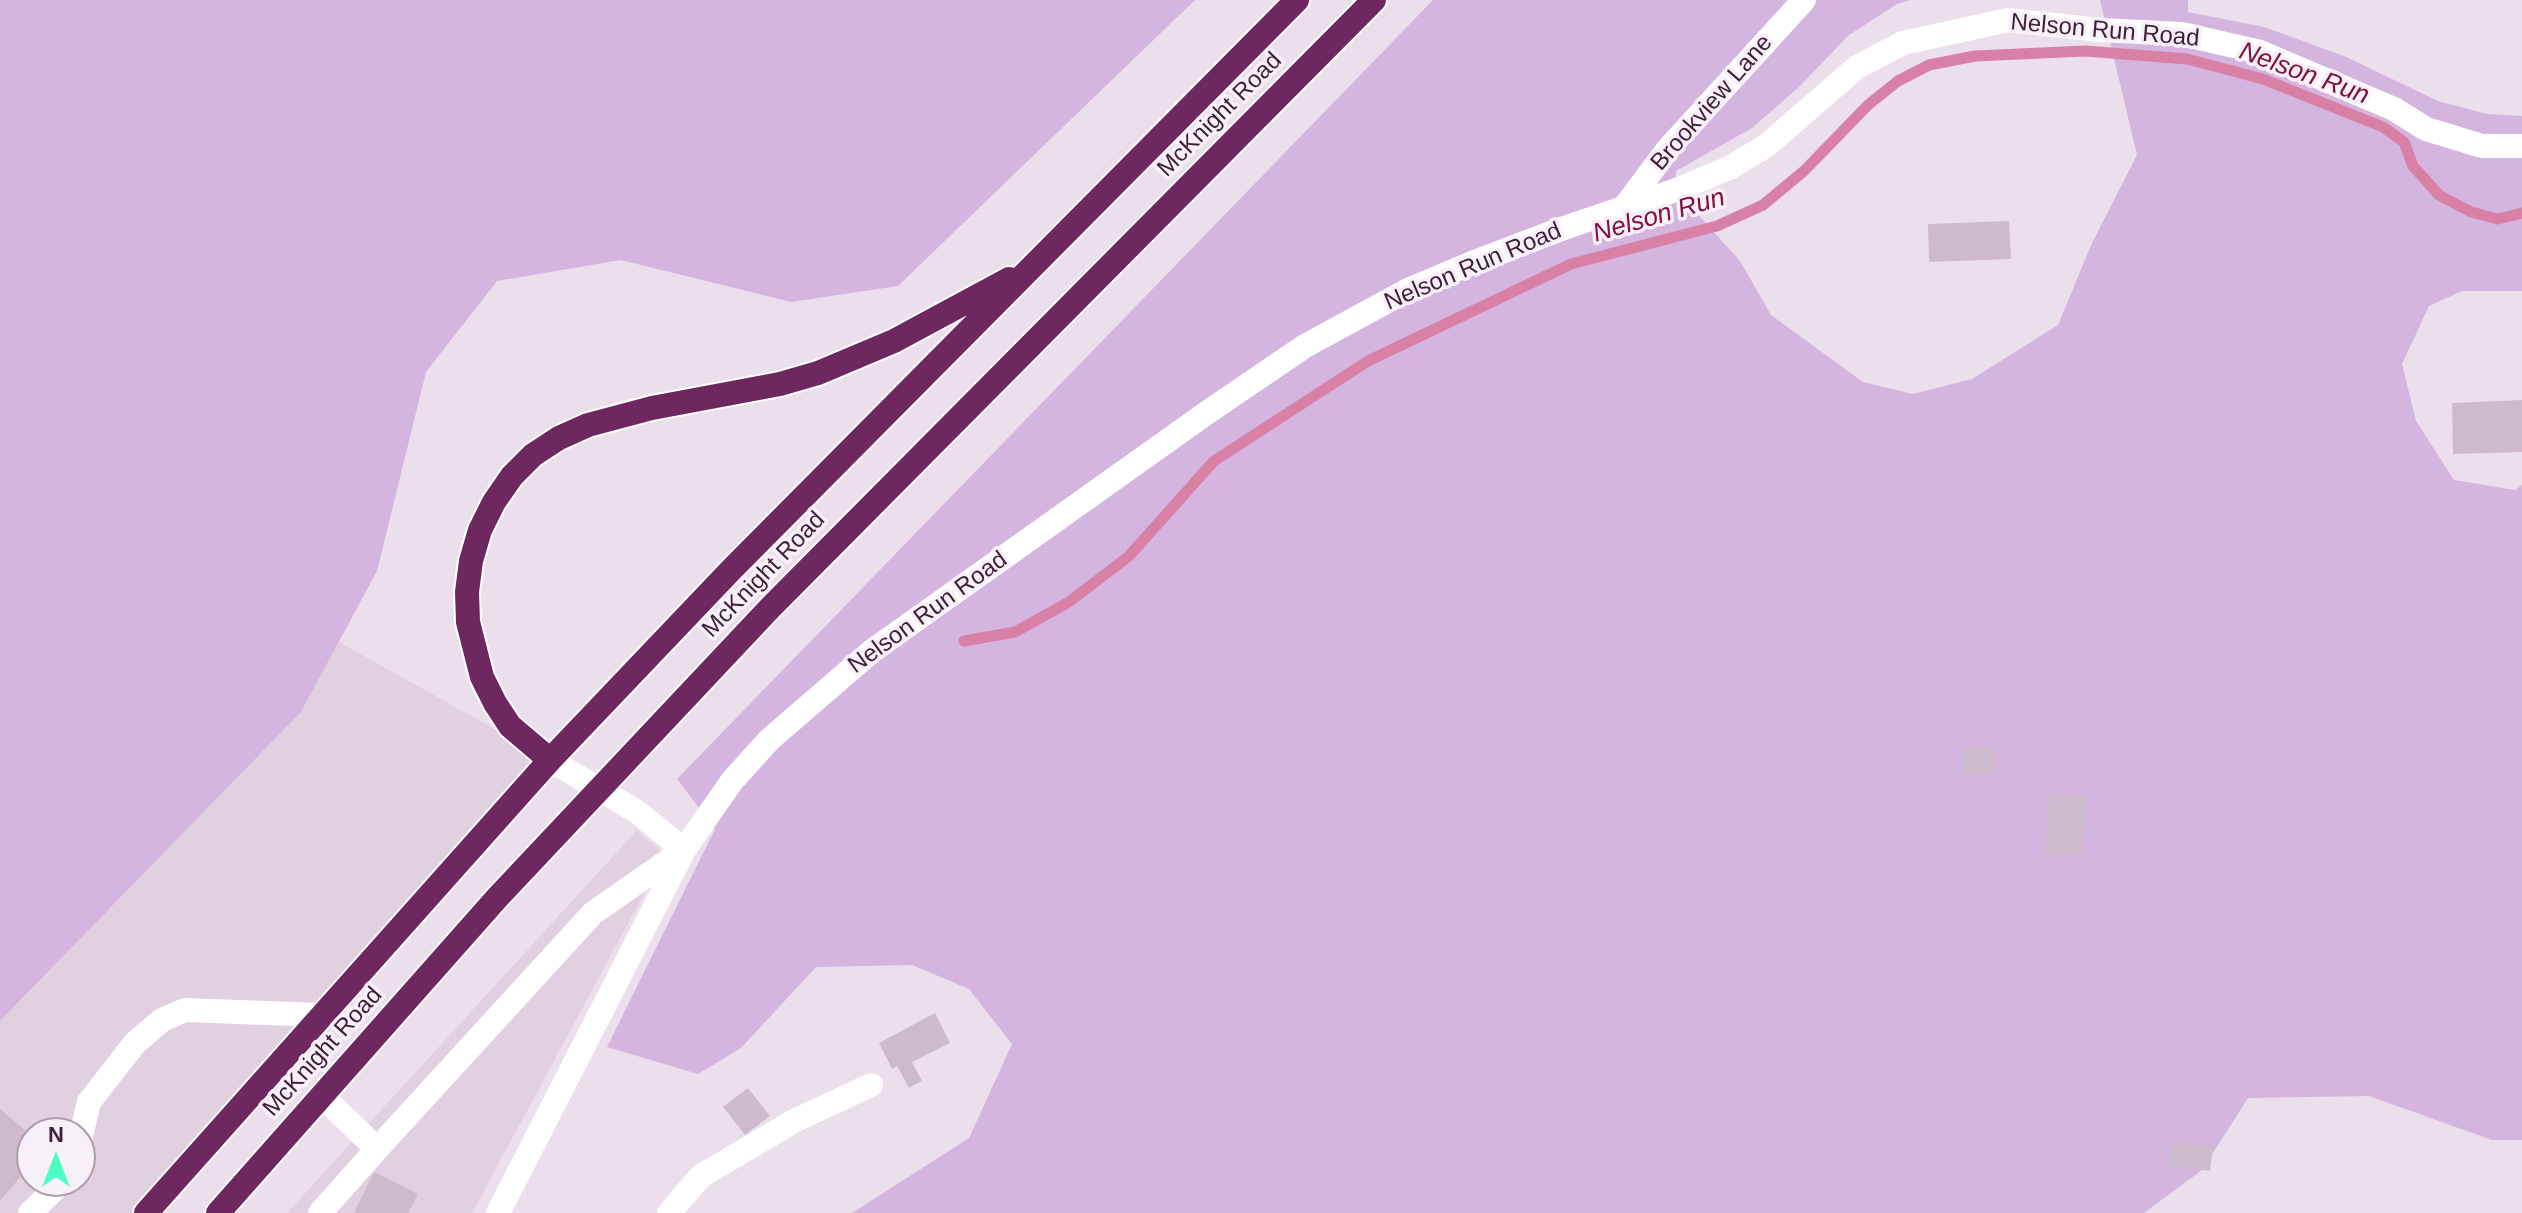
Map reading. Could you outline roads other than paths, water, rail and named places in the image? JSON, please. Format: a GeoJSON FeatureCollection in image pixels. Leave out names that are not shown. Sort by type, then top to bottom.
{"type":"FeatureCollection","features":[{"type":"Feature","properties":{"kind":"highway","name":"McKnight Road"},"geometry":{"type":"LineString","coordinates":[[146,1213],[550,760],[731,570],[1297,0]]}},
{"type":"Feature","properties":{"kind":"highway","name":"McKnight Road"},"geometry":{"type":"LineString","coordinates":[[218,1213],[497,898],[770,608],[1374,0]]}},
{"type":"Feature","properties":{"kind":"highway"},"geometry":{"type":"LineString","coordinates":[[550,760],[510,726],[495,703],[482,677],[468,622],[467,592],[477,540],[494,502],[512,476],[533,455],[559,438],[588,425],[652,408],[780,384],[818,373],[894,341],[1032,267]]}},
{"type":"Feature","properties":{"kind":"street","name":"Brookview Lane"},"geometry":{"type":"LineString","coordinates":[[1623,209],[1668,149],[1804,0]]}},
{"type":"Feature","properties":{"kind":"street","name":"Nelson Run Road"},"geometry":{"type":"LineString","coordinates":[[498,1213],[684,850],[732,781],[769,740],[872,651],[1292,354],[1408,290],[1564,228],[1729,168],[1766,146],[1857,67],[1903,43],[2008,20],[2100,30],[2182,34],[2260,52],[2394,109],[2426,129],[2482,146],[2522,146]]}},
{"type":"Feature","properties":{"kind":"street"},"geometry":{"type":"LineString","coordinates":[[320,1213],[593,913],[684,850],[636,811],[550,760]]}},
{"type":"Feature","properties":{"kind":"street"},"geometry":{"type":"LineString","coordinates":[[85,1117],[89,1102],[135,1043],[162,1020],[185,1010],[321,1015]]}},
{"type":"Feature","properties":{"kind":"street"},"geometry":{"type":"LineString","coordinates":[[669,1213],[701,1176],[794,1121],[871,1085]]}},
{"type":"Feature","properties":{"kind":"street"},"geometry":{"type":"LineString","coordinates":[[322,1096],[377,1149]]}},
{"type":"Feature","properties":{"kind":"street"},"geometry":{"type":"LineString","coordinates":[[30,1213],[46,1197]]}},
{"type":"Feature","properties":{"kind":"waterway","name":"Nelson Run"},"geometry":{"type":"LineString","coordinates":[[964,641],[1015,632],[1069,602],[1129,556],[1214,461],[1368,361],[1571,264],[1717,226],[1763,205],[1804,171],[1868,105],[1898,81],[1929,65],[1975,56],[2085,51],[2187,59],[2263,79],[2383,127],[2404,142],[2413,166],[2439,195],[2471,212],[2498,219],[2522,213]]}}]}
